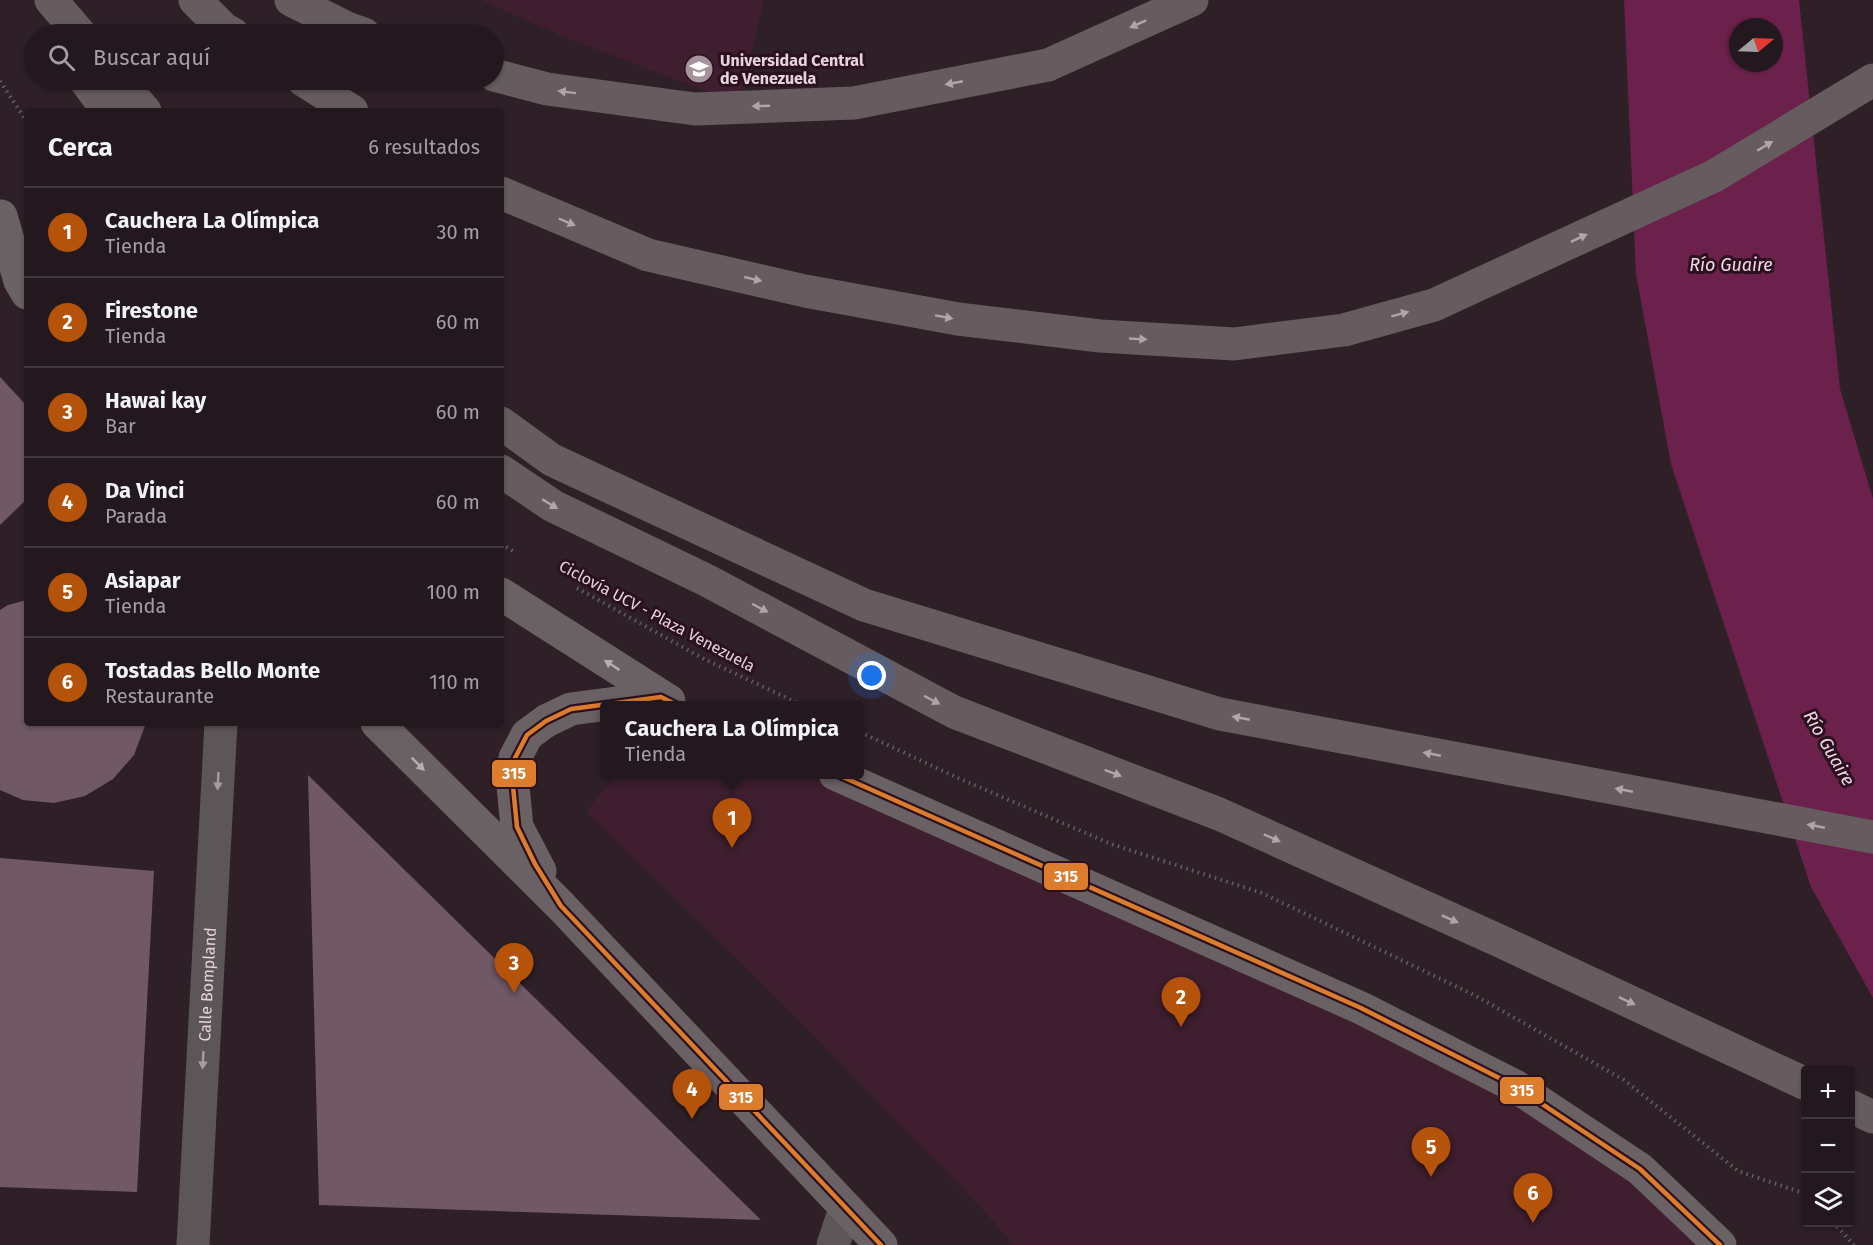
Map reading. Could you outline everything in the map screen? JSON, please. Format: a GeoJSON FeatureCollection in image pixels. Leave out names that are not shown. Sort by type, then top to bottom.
{"type":"FeatureCollection","features":[{"type":"Feature","properties":{"kind":"highway"},"geometry":{"type":"LineString","coordinates":[[27,0],[45,24]]}},
{"type":"Feature","properties":{"kind":"highway"},"geometry":{"type":"LineString","coordinates":[[51,0],[71,24]]}},
{"type":"Feature","properties":{"kind":"highway"},"geometry":{"type":"LineString","coordinates":[[195,0],[219,24]]}},
{"type":"Feature","properties":{"kind":"highway"},"geometry":{"type":"LineString","coordinates":[[291,0],[338,24]]}},
{"type":"Feature","properties":{"kind":"highway"},"geometry":{"type":"LineString","coordinates":[[504,78],[548,89],[695,109],[854,103],[1048,65],[1192,0]]}},
{"type":"Feature","properties":{"kind":"highway"},"geometry":{"type":"LineString","coordinates":[[504,194],[648,255],[805,291],[958,319],[1100,336],[1234,344],[1344,330],[1434,305],[1714,176],[1873,80]]}},
{"type":"Feature","properties":{"kind":"highway"},"geometry":{"type":"LineString","coordinates":[[93,90],[106,108]]}},
{"type":"Feature","properties":{"kind":"highway"},"geometry":{"type":"LineString","coordinates":[[127,90],[142,108]]}},
{"type":"Feature","properties":{"kind":"highway"},"geometry":{"type":"LineString","coordinates":[[319,90],[347,108]]}},
{"type":"Feature","properties":{"kind":"highway"},"geometry":{"type":"LineString","coordinates":[[504,425],[552,460],[864,605],[1220,714],[1873,837]]}},
{"type":"Feature","properties":{"kind":"highway"},"geometry":{"type":"LineString","coordinates":[[504,473],[553,507],[708,581],[954,712],[1219,814],[1502,942],[1801,1082]]}},
{"type":"Feature","properties":{"kind":"highway"},"geometry":{"type":"LineString","coordinates":[[1855,1108],[1873,1117]]}},
{"type":"Feature","properties":{"kind":"street"},"geometry":{"type":"LineString","coordinates":[[0,216],[24,235]]}},
{"type":"Feature","properties":{"kind":"street"},"geometry":{"type":"LineString","coordinates":[[0,216],[24,288]]}},
{"type":"Feature","properties":{"kind":"street"},"geometry":{"type":"LineString","coordinates":[[504,596],[671,701]]}},
{"type":"Feature","properties":{"kind":"street"},"geometry":{"type":"LineString","coordinates":[[561,906],[535,864],[516,827],[513,786],[515,758],[527,735],[546,721],[571,709],[600,707]]}},
{"type":"Feature","properties":{"kind":"street","name":"Calle Bompland"},"geometry":{"type":"LineString","coordinates":[[193,1245],[221,726]]}},
{"type":"Feature","properties":{"kind":"street"},"geometry":{"type":"LineString","coordinates":[[380,726],[561,906],[881,1245]]}},
{"type":"Feature","properties":{"kind":"street"},"geometry":{"type":"LineString","coordinates":[[846,779],[1360,1008],[1515,1086],[1640,1169],[1720,1245]]}},
{"type":"Feature","properties":{"kind":"street"},"geometry":{"type":"LineString","coordinates":[[833,1245],[845,1209]]}},
{"type":"Feature","properties":{"kind":"path"},"geometry":{"type":"LineString","coordinates":[[0,81],[24,117]]}},
{"type":"Feature","properties":{"kind":"path"},"geometry":{"type":"LineString","coordinates":[[504,546],[520,555]]}},
{"type":"Feature","properties":{"kind":"path","name":"Ciclovía UCV - Plaza Venezuela"},"geometry":{"type":"LineString","coordinates":[[570,584],[704,659],[795,701]]}},
{"type":"Feature","properties":{"kind":"path"},"geometry":{"type":"LineString","coordinates":[[1838,1227],[1854,1245]]}},
{"type":"Feature","properties":{"kind":"shaded area","name":"Universidad Central de Venezuela"},"geometry":{"type":"Polygon","coordinates":[[[481,0],[764,0],[740,104],[559,35],[481,0]]]}},
{"type":"Feature","properties":{"kind":"shaded area"},"geometry":{"type":"Polygon","coordinates":[[[613,779],[816,779],[836,790],[1528,1090],[1728,1245],[1014,1245],[973,1199],[786,1008],[586,811],[613,779]]]}},
{"type":"Feature","properties":{"kind":"water","name":"Río Guaire"},"geometry":{"type":"Polygon","coordinates":[[[1624,0],[1799,0],[1840,389],[1873,499],[1873,998],[1811,887],[1671,464],[1636,274],[1624,0]]]}},
{"type":"Feature","properties":{"kind":"building"},"geometry":{"type":"Polygon","coordinates":[[[0,377],[24,403],[24,502],[0,525],[0,377]]]}},
{"type":"Feature","properties":{"kind":"building"},"geometry":{"type":"Polygon","coordinates":[[[24,601],[24,726],[145,726],[134,755],[113,779],[85,796],[54,803],[23,800],[0,790],[0,610],[8,605],[24,601]]]}},
{"type":"Feature","properties":{"kind":"building"},"geometry":{"type":"Polygon","coordinates":[[[308,775],[761,1220],[319,1205],[308,775]]]}},
{"type":"Feature","properties":{"kind":"building"},"geometry":{"type":"Polygon","coordinates":[[[0,858],[154,871],[137,1192],[0,1187],[0,858]]]}},
{"type":"Feature","properties":{"kind":"transit line","name":"315"},"geometry":{"type":"LineString","coordinates":[[631,701],[661,697],[669,701]]}},
{"type":"Feature","properties":{"kind":"transit line","name":"315"},"geometry":{"type":"LineString","coordinates":[[600,705],[571,709],[546,721],[527,735],[515,758],[513,786],[517,827],[535,864],[561,906],[881,1245]]}},
{"type":"Feature","properties":{"kind":"transit line","name":"315"},"geometry":{"type":"LineString","coordinates":[[847,779],[1361,1008],[1515,1086],[1640,1169],[1720,1245]]}},
{"type":"Feature","properties":{"kind":"place","name":"Universidad Central de Venezuela"},"geometry":{"type":"Point","coordinates":[699,69]}},
{"type":"Feature","properties":{"kind":"place","name":"Cauchera La Olímpica"},"geometry":{"type":"Point","coordinates":[732,848]}},
{"type":"Feature","properties":{"kind":"place","name":"Hawai kay"},"geometry":{"type":"Point","coordinates":[514,993]}},
{"type":"Feature","properties":{"kind":"place","name":"Firestone"},"geometry":{"type":"Point","coordinates":[1181,1027]}},
{"type":"Feature","properties":{"kind":"place","name":"Da Vinci"},"geometry":{"type":"Point","coordinates":[692,1119]}},
{"type":"Feature","properties":{"kind":"place","name":"Asiapar"},"geometry":{"type":"Point","coordinates":[1431,1177]}},
{"type":"Feature","properties":{"kind":"place","name":"Tostadas Bello Monte"},"geometry":{"type":"Point","coordinates":[1533,1223]}}]}
